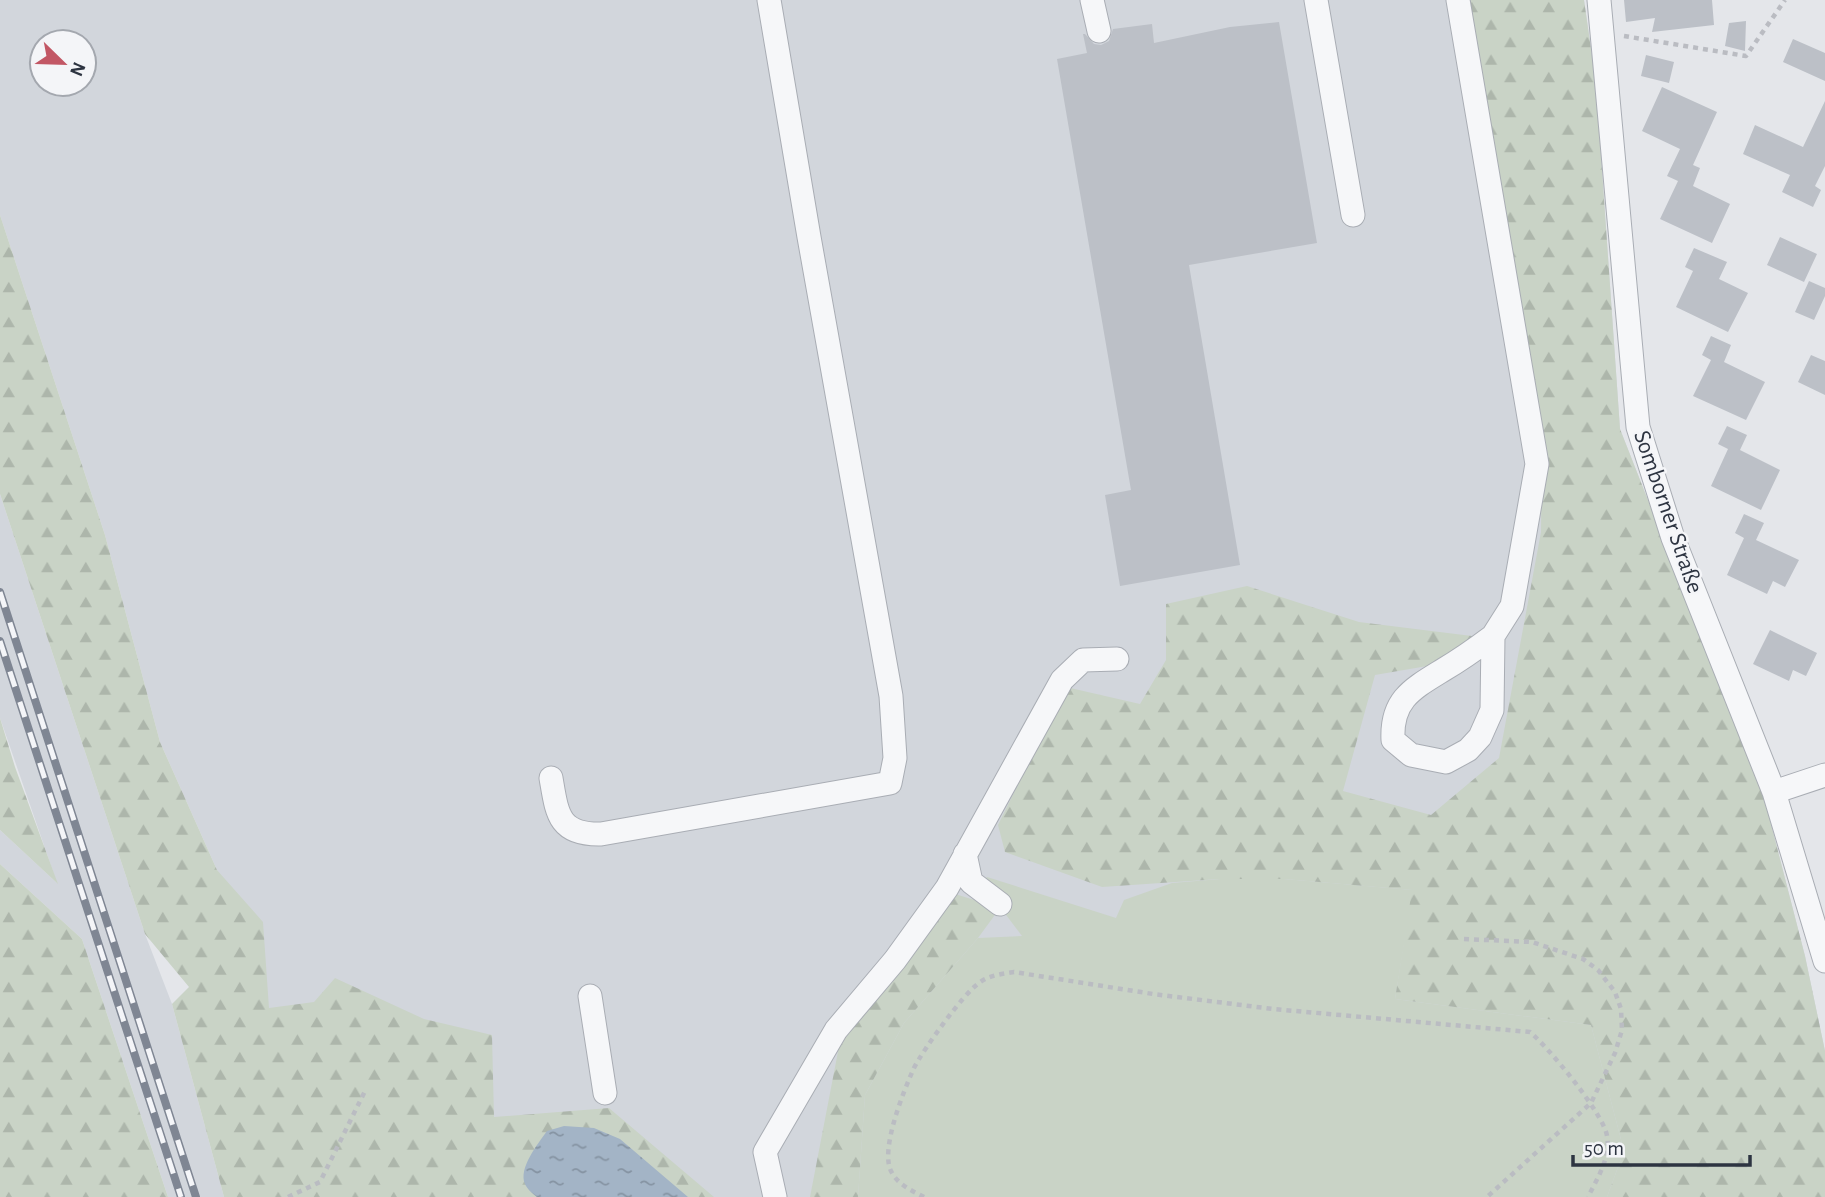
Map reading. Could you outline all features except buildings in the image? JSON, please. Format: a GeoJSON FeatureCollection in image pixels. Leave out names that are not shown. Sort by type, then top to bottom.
{"type":"FeatureCollection","features":[{"type":"Feature","properties":{"kind":"street"},"geometry":{"type":"LineString","coordinates":[[551,778],[557,811],[568,827],[581,834],[601,834],[890,783],[895,758],[891,696],[769,0]]}},
{"type":"Feature","properties":{"kind":"street"},"geometry":{"type":"LineString","coordinates":[[1092,0],[1099,31]]}},
{"type":"Feature","properties":{"kind":"street"},"geometry":{"type":"LineString","coordinates":[[1316,0],[1353,215]]}},
{"type":"Feature","properties":{"kind":"street"},"geometry":{"type":"LineString","coordinates":[[1458,0],[1537,464],[1512,606],[1493,636],[1417,685],[1398,705],[1393,726],[1394,740],[1411,755],[1446,762],[1468,750],[1480,737],[1492,710],[1493,636]]}},
{"type":"Feature","properties":{"kind":"street","name":"Somborner Straße"},"geometry":{"type":"LineString","coordinates":[[1598,0],[1638,427],[1673,538],[1774,792],[1825,961]]}},
{"type":"Feature","properties":{"kind":"street"},"geometry":{"type":"LineString","coordinates":[[775,1197],[765,1152],[836,1030],[895,960],[947,888],[1062,680],[1083,660],[1117,659]]}},
{"type":"Feature","properties":{"kind":"street"},"geometry":{"type":"LineString","coordinates":[[1774,792],[1825,775]]}},
{"type":"Feature","properties":{"kind":"street"},"geometry":{"type":"LineString","coordinates":[[965,854],[971,882],[1000,904]]}},
{"type":"Feature","properties":{"kind":"street"},"geometry":{"type":"LineString","coordinates":[[590,996],[605,1093]]}},
{"type":"Feature","properties":{"kind":"path"},"geometry":{"type":"LineString","coordinates":[[1602,33],[1746,56],[1785,0]]}},
{"type":"Feature","properties":{"kind":"path"},"geometry":{"type":"LineString","coordinates":[[1464,939],[1532,942],[1583,959],[1598,970],[1615,992],[1622,1030],[1615,1053],[1591,1103],[1487,1197]]}},
{"type":"Feature","properties":{"kind":"path"},"geometry":{"type":"LineString","coordinates":[[924,1197],[900,1182],[890,1171],[887,1156],[901,1101],[923,1052],[966,996],[978,983],[994,975],[1014,972],[1153,994],[1273,1009],[1530,1032],[1541,1041],[1591,1103],[1608,1135],[1604,1163],[1588,1197]]}},
{"type":"Feature","properties":{"kind":"path"},"geometry":{"type":"LineString","coordinates":[[288,1197],[320,1182],[365,1091]]}},
{"type":"Feature","properties":{"kind":"shaded area"},"geometry":{"type":"Polygon","coordinates":[[[0,0],[1584,0],[1596,84],[1620,429],[1763,793],[1805,956],[1825,1051],[1825,1197],[309,1197],[217,870],[160,742],[105,535],[0,215],[0,0]]]}},
{"type":"Feature","properties":{"kind":"shaded area"},"geometry":{"type":"Polygon","coordinates":[[[0,494],[145,934],[172,1004],[224,1197],[168,1197],[82,939],[0,864],[0,830],[57,883],[0,718],[0,494]]]}},
{"type":"Feature","properties":{"kind":"green space"},"geometry":{"type":"Polygon","coordinates":[[[1465,0],[1584,0],[1596,84],[1620,429],[1763,793],[1805,956],[1825,1051],[1825,1197],[1607,1197],[1624,1151],[1591,1025],[1395,999],[1412,890],[1284,879],[1220,879],[1102,887],[1005,852],[998,825],[1066,687],[1140,704],[1166,660],[1166,604],[1247,586],[1359,622],[1480,637],[1433,665],[1375,675],[1343,791],[1431,815],[1499,758],[1541,532],[1542,432],[1465,0]]]}},
{"type":"Feature","properties":{"kind":"green space"},"geometry":{"type":"Polygon","coordinates":[[[0,215],[105,535],[160,742],[217,870],[263,922],[269,1008],[314,1002],[335,978],[424,1019],[492,1035],[494,1117],[609,1108],[714,1197],[224,1197],[172,1004],[189,987],[145,934],[0,494],[0,215]]]}},
{"type":"Feature","properties":{"kind":"green space"},"geometry":{"type":"Polygon","coordinates":[[[0,718],[15,767],[58,884],[0,830],[0,718]]]}},
{"type":"Feature","properties":{"kind":"green space"},"geometry":{"type":"Polygon","coordinates":[[[0,864],[82,939],[168,1197],[0,1197],[0,864]]]}},
{"type":"Feature","properties":{"kind":"green space"},"geometry":{"type":"Polygon","coordinates":[[[987,877],[1116,918],[1124,900],[1172,883],[1220,879],[1284,879],[1413,890],[1395,999],[1591,1025],[1624,1151],[1607,1197],[858,1197],[865,1095],[904,1023],[978,938],[1022,936],[982,883],[987,877]]]}},
{"type":"Feature","properties":{"kind":"green space"},"geometry":{"type":"Polygon","coordinates":[[[952,893],[1000,908],[978,938],[904,1023],[865,1095],[858,1197],[810,1197],[841,1036],[952,893]]]}},
{"type":"Feature","properties":{"kind":"water"},"geometry":{"type":"Polygon","coordinates":[[[564,1126],[594,1128],[620,1139],[688,1197],[537,1197],[525,1184],[524,1171],[534,1149],[547,1131],[564,1126]]]}},
{"type":"Feature","properties":{"kind":"railway"},"geometry":{"type":"LineString","coordinates":[[0,592],[196,1197]]}},
{"type":"Feature","properties":{"kind":"railway"},"geometry":{"type":"LineString","coordinates":[[0,641],[181,1197]]}}]}
